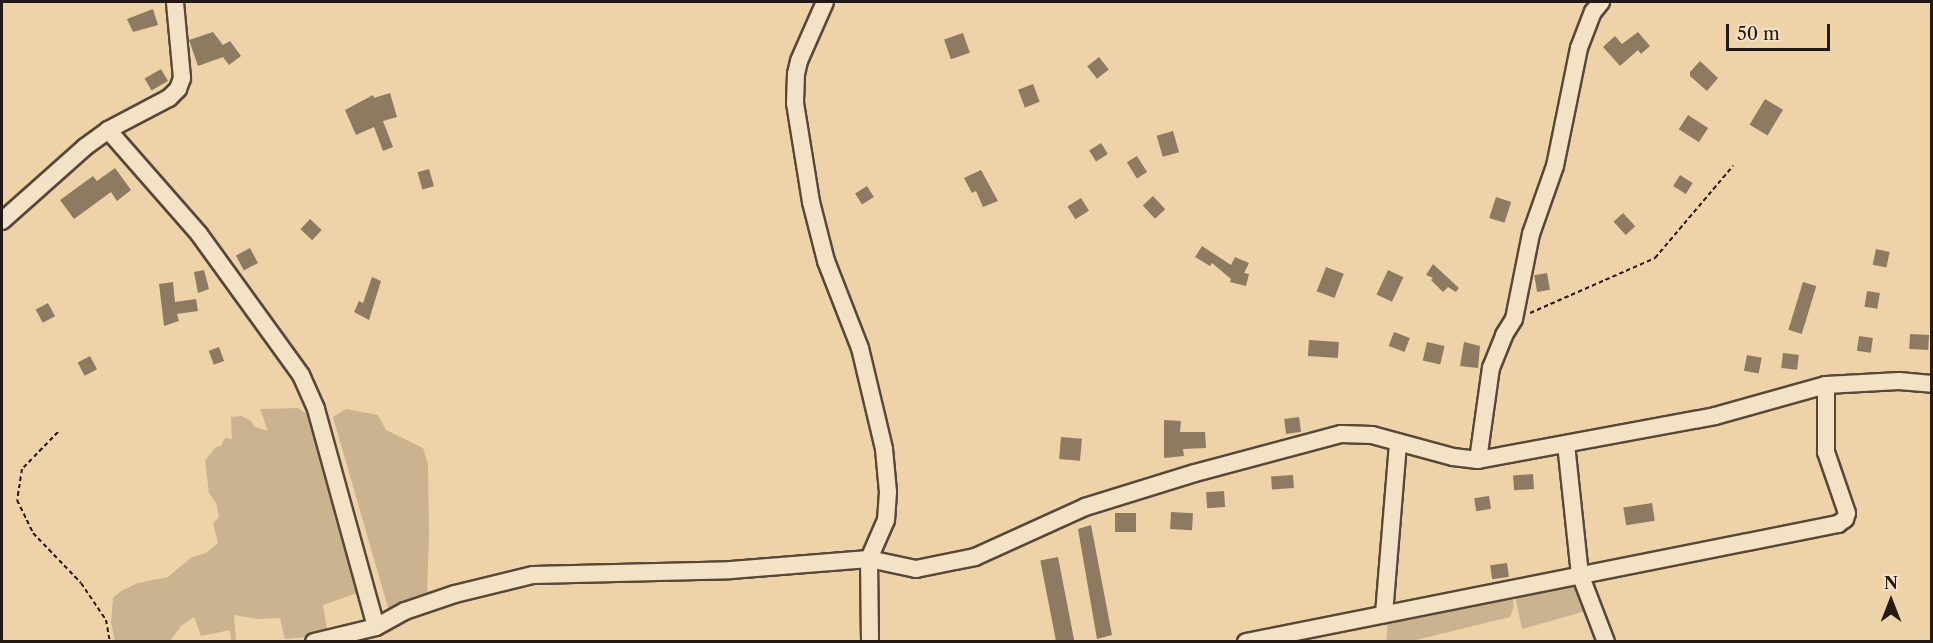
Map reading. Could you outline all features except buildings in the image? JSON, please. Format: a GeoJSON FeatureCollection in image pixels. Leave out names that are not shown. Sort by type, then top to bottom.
{"type":"FeatureCollection","features":[{"type":"Feature","properties":{"kind":"street"},"geometry":{"type":"LineString","coordinates":[[2,221],[85,147],[108,130],[169,98],[178,89],[183,78],[175,2]]}},
{"type":"Feature","properties":{"kind":"street"},"geometry":{"type":"LineString","coordinates":[[825,2],[799,61],[795,103],[811,202],[824,252],[860,348],[884,448],[888,492],[885,520],[869,559],[870,642]]}},
{"type":"Feature","properties":{"kind":"street"},"geometry":{"type":"LineString","coordinates":[[1478,460],[1491,368],[1514,319],[1531,234],[1555,166],[1579,48],[1593,12],[1601,2]]}},
{"type":"Feature","properties":{"kind":"street"},"geometry":{"type":"LineString","coordinates":[[108,130],[199,234],[301,375],[316,410],[376,627]]}},
{"type":"Feature","properties":{"kind":"street"},"geometry":{"type":"LineString","coordinates":[[314,642],[376,627],[405,611],[455,594],[533,575],[730,570],[869,559],[916,569],[975,557],[1085,507],[1195,473],[1341,434],[1372,435],[1453,458],[1478,460],[1715,416],[1826,385],[1899,381],[1932,384]]}},
{"type":"Feature","properties":{"kind":"street"},"geometry":{"type":"LineString","coordinates":[[1246,642],[1843,522],[1846,517],[1846,507],[1826,452],[1826,385]]}},
{"type":"Feature","properties":{"kind":"street"},"geometry":{"type":"LineString","coordinates":[[1384,614],[1398,442]]}},
{"type":"Feature","properties":{"kind":"street"},"geometry":{"type":"LineString","coordinates":[[1566,444],[1580,574],[1606,642]]}},
{"type":"Feature","properties":{"kind":"path"},"geometry":{"type":"LineString","coordinates":[[1514,319],[1655,258],[1733,166]]}},
{"type":"Feature","properties":{"kind":"path"},"geometry":{"type":"LineString","coordinates":[[58,432],[22,470],[17,500],[33,533],[81,583],[106,620],[110,642]]}},
{"type":"Feature","properties":{"kind":"shaded area"},"geometry":{"type":"Polygon","coordinates":[[[298,408],[312,418],[360,592],[323,605],[328,635],[285,639],[280,618],[258,619],[234,615],[236,641],[231,641],[230,630],[201,636],[194,617],[181,626],[170,641],[115,641],[111,622],[113,598],[121,591],[138,583],[168,577],[192,557],[206,553],[218,543],[213,523],[219,517],[216,503],[209,493],[205,460],[216,447],[221,446],[225,438],[232,439],[231,417],[241,416],[250,420],[255,427],[268,431],[260,409],[298,408]]]}},
{"type":"Feature","properties":{"kind":"shaded area"},"geometry":{"type":"Polygon","coordinates":[[[346,409],[378,415],[386,430],[423,448],[428,464],[427,597],[389,611],[333,417],[346,409]]]}},
{"type":"Feature","properties":{"kind":"shaded area"},"geometry":{"type":"Polygon","coordinates":[[[1576,583],[1589,610],[1522,629],[1515,596],[1576,583]]]}},
{"type":"Feature","properties":{"kind":"shaded area"},"geometry":{"type":"Polygon","coordinates":[[[1512,595],[1514,606],[1510,617],[1412,641],[1386,642],[1388,620],[1512,595]]]}}]}
